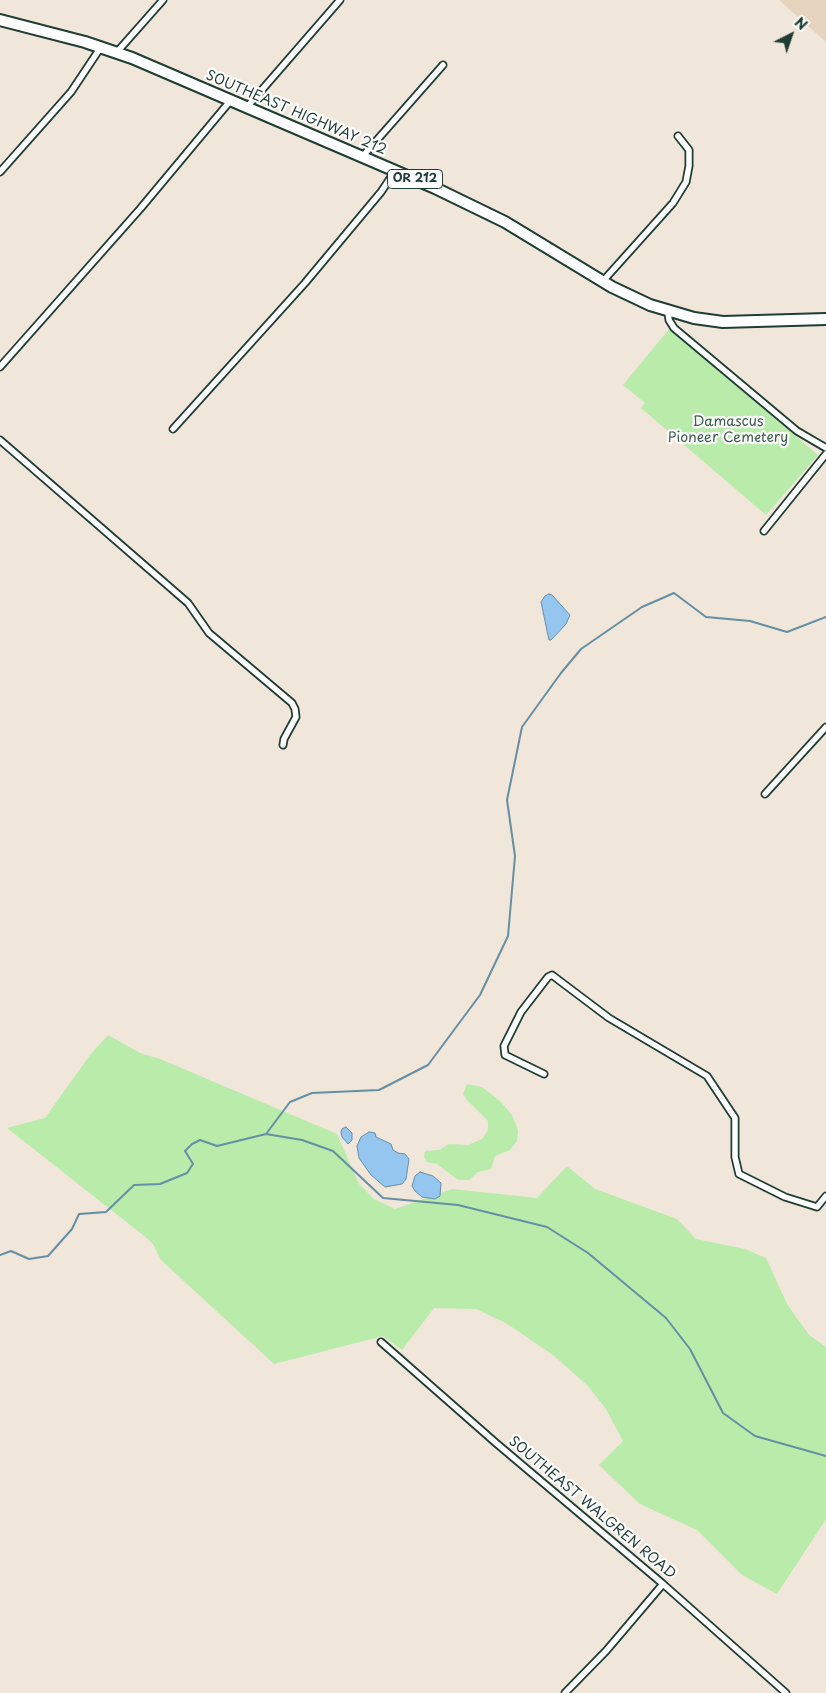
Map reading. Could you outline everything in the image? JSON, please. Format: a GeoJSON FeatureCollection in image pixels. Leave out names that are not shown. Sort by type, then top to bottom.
{"type":"FeatureCollection","features":[{"type":"Feature","properties":{"kind":"highway","name":"SOUTHEAST HIGHWAY 212"},"geometry":{"type":"LineString","coordinates":[[0,20],[117,52],[466,202],[505,222],[631,297],[668,312],[723,322],[826,319]]}},
{"type":"Feature","properties":{"kind":"street"},"geometry":{"type":"LineString","coordinates":[[117,52],[163,0]]}},
{"type":"Feature","properties":{"kind":"street"},"geometry":{"type":"LineString","coordinates":[[246,106],[340,0]]}},
{"type":"Feature","properties":{"kind":"street"},"geometry":{"type":"LineString","coordinates":[[0,172],[71,92],[101,47]]}},
{"type":"Feature","properties":{"kind":"street"},"geometry":{"type":"LineString","coordinates":[[362,157],[443,65]]}},
{"type":"Feature","properties":{"kind":"street"},"geometry":{"type":"LineString","coordinates":[[0,367],[140,209],[231,100]]}},
{"type":"Feature","properties":{"kind":"street"},"geometry":{"type":"LineString","coordinates":[[603,281],[673,203],[686,182],[690,150],[678,136]]}},
{"type":"Feature","properties":{"kind":"street"},"geometry":{"type":"LineString","coordinates":[[173,429],[304,283],[380,192],[395,171]]}},
{"type":"Feature","properties":{"kind":"street"},"geometry":{"type":"LineString","coordinates":[[668,312],[669,320],[674,328],[797,431],[826,448]]}},
{"type":"Feature","properties":{"kind":"street"},"geometry":{"type":"LineString","coordinates":[[0,440],[188,603],[209,633],[287,699],[295,709],[296,718],[284,739],[283,745]]}},
{"type":"Feature","properties":{"kind":"street"},"geometry":{"type":"LineString","coordinates":[[764,531],[826,454]]}},
{"type":"Feature","properties":{"kind":"street"},"geometry":{"type":"LineString","coordinates":[[765,794],[826,727]]}},
{"type":"Feature","properties":{"kind":"street"},"geometry":{"type":"LineString","coordinates":[[544,1074],[505,1055],[504,1046],[521,1012],[548,977],[552,975],[609,1018],[707,1076],[735,1118],[735,1158],[738,1174],[785,1197],[817,1207],[826,1196]]}},
{"type":"Feature","properties":{"kind":"street","name":"SOUTHEAST WALGREN ROAD"},"geometry":{"type":"LineString","coordinates":[[381,1342],[496,1443],[663,1584],[786,1693]]}},
{"type":"Feature","properties":{"kind":"street"},"geometry":{"type":"LineString","coordinates":[[565,1693],[606,1651],[663,1584]]}},
{"type":"Feature","properties":{"kind":"shaded area"},"geometry":{"type":"Polygon","coordinates":[[[779,0],[826,0],[826,42],[779,0]]]}},
{"type":"Feature","properties":{"kind":"green space","name":"Damascus Pioneer Cemetery"},"geometry":{"type":"Polygon","coordinates":[[[669,329],[818,455],[766,515],[641,408],[645,403],[623,385],[669,329]]]}},
{"type":"Feature","properties":{"kind":"green space"},"geometry":{"type":"Polygon","coordinates":[[[108,1035],[140,1053],[160,1059],[337,1134],[359,1184],[374,1199],[395,1209],[452,1189],[537,1198],[567,1166],[595,1189],[677,1219],[696,1239],[745,1249],[766,1258],[787,1304],[809,1335],[826,1347],[826,1519],[777,1594],[742,1575],[697,1530],[640,1504],[599,1465],[623,1441],[606,1409],[588,1386],[553,1355],[506,1323],[476,1309],[434,1308],[402,1350],[383,1336],[274,1364],[161,1260],[153,1244],[143,1235],[7,1128],[45,1118],[90,1055],[108,1035]]]}},
{"type":"Feature","properties":{"kind":"green space"},"geometry":{"type":"Polygon","coordinates":[[[467,1084],[482,1087],[500,1101],[512,1115],[518,1130],[517,1141],[510,1150],[495,1156],[491,1169],[478,1172],[469,1180],[458,1180],[437,1164],[427,1162],[424,1157],[425,1151],[439,1150],[449,1144],[468,1145],[482,1139],[488,1130],[488,1121],[463,1094],[467,1084]]]}},
{"type":"Feature","properties":{"kind":"water"},"geometry":{"type":"Polygon","coordinates":[[[549,594],[570,615],[566,624],[551,640],[549,640],[541,602],[549,594]]]}},
{"type":"Feature","properties":{"kind":"water"},"geometry":{"type":"Polygon","coordinates":[[[346,1127],[352,1133],[352,1140],[348,1144],[342,1137],[341,1132],[346,1127]]]}},
{"type":"Feature","properties":{"kind":"water"},"geometry":{"type":"Polygon","coordinates":[[[369,1132],[375,1133],[376,1137],[391,1144],[393,1150],[405,1154],[409,1159],[406,1179],[402,1184],[385,1187],[371,1175],[359,1158],[357,1146],[361,1137],[369,1132]]]}},
{"type":"Feature","properties":{"kind":"water"},"geometry":{"type":"Polygon","coordinates":[[[420,1172],[433,1176],[441,1183],[440,1196],[435,1199],[422,1197],[415,1191],[412,1186],[415,1176],[420,1172]]]}},
{"type":"Feature","properties":{"kind":"waterway"},"geometry":{"type":"LineString","coordinates":[[266,1134],[290,1102],[312,1093],[379,1090],[428,1065],[480,995],[508,936],[515,856],[507,800],[522,727],[581,649],[642,607],[674,593],[706,617],[750,621],[787,632],[826,617]]}},
{"type":"Feature","properties":{"kind":"waterway"},"geometry":{"type":"LineString","coordinates":[[0,1255],[11,1251],[29,1259],[48,1256],[72,1229],[79,1214],[106,1212],[134,1185],[160,1184],[187,1173],[193,1164],[185,1151],[192,1144],[200,1140],[217,1146],[266,1134],[302,1140],[333,1151],[383,1198],[458,1205],[547,1227],[588,1253],[666,1318],[690,1349],[723,1413],[755,1436],[826,1456]]}}]}
